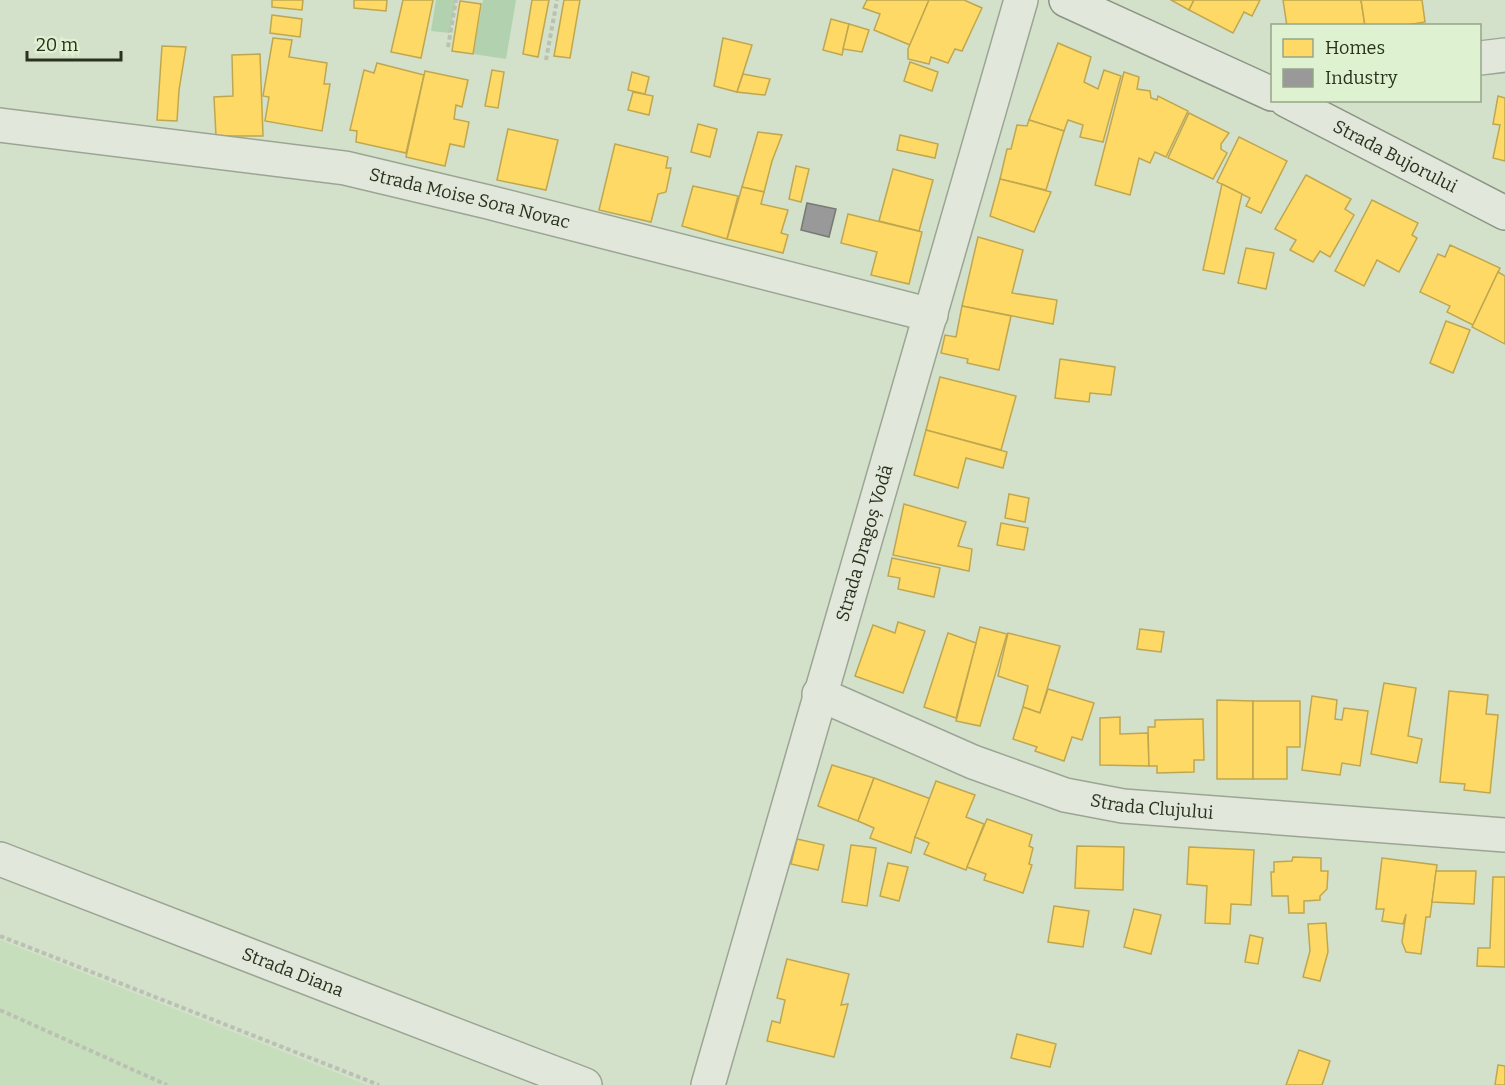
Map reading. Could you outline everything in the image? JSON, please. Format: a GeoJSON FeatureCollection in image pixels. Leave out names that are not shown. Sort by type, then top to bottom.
{"type":"FeatureCollection","features":[{"type":"Feature","properties":{"kind":"street","name":"Strada Dragoș Vodă"},"geometry":{"type":"LineString","coordinates":[[708,1085],[1021,0]]}},
{"type":"Feature","properties":{"kind":"street","name":"Strada Bujorului"},"geometry":{"type":"LineString","coordinates":[[1066,0],[1271,91]]}},
{"type":"Feature","properties":{"kind":"street"},"geometry":{"type":"LineString","coordinates":[[1481,58],[1505,55]]}},
{"type":"Feature","properties":{"kind":"street","name":"Strada Bujorului"},"geometry":{"type":"LineString","coordinates":[[1292,102],[1505,213]]}},
{"type":"Feature","properties":{"kind":"street","name":"Strada Moise Sora Novac"},"geometry":{"type":"LineString","coordinates":[[0,125],[345,168],[488,202],[931,315]]}},
{"type":"Feature","properties":{"kind":"street","name":"Strada Clujului"},"geometry":{"type":"LineString","coordinates":[[819,694],[973,762],[1065,795],[1123,806],[1505,835]]}},
{"type":"Feature","properties":{"kind":"street","name":"Strada Diana"},"geometry":{"type":"LineString","coordinates":[[0,859],[585,1085]]}},
{"type":"Feature","properties":{"kind":"path"},"geometry":{"type":"LineString","coordinates":[[448,47],[456,0]]}},
{"type":"Feature","properties":{"kind":"path"},"geometry":{"type":"LineString","coordinates":[[546,60],[557,0]]}},
{"type":"Feature","properties":{"kind":"path"},"geometry":{"type":"LineString","coordinates":[[0,936],[379,1085]]}},
{"type":"Feature","properties":{"kind":"path"},"geometry":{"type":"LineString","coordinates":[[0,1010],[167,1085]]}},
{"type":"Feature","properties":{"kind":"green space"},"geometry":{"type":"Polygon","coordinates":[[[436,0],[456,0],[450,33],[431,31],[436,0]]]}},
{"type":"Feature","properties":{"kind":"green space"},"geometry":{"type":"Polygon","coordinates":[[[483,0],[516,0],[506,59],[473,54],[483,0]]]}},
{"type":"Feature","properties":{"kind":"green space"},"geometry":{"type":"Polygon","coordinates":[[[0,940],[367,1085],[0,1085],[0,940]]]}},
{"type":"Feature","properties":{"kind":"building: Homes"},"geometry":{"type":"Polygon","coordinates":[[[272,0],[303,0],[302,10],[272,7],[272,0]]]}},
{"type":"Feature","properties":{"kind":"building: Homes"},"geometry":{"type":"Polygon","coordinates":[[[354,0],[387,0],[386,11],[354,8],[354,0]]]}},
{"type":"Feature","properties":{"kind":"building: Homes"},"geometry":{"type":"Polygon","coordinates":[[[403,0],[433,0],[421,58],[391,52],[403,0]]]}},
{"type":"Feature","properties":{"kind":"building: Homes"},"geometry":{"type":"Polygon","coordinates":[[[532,0],[549,0],[538,57],[523,54],[532,0]]]}},
{"type":"Feature","properties":{"kind":"building: Homes"},"geometry":{"type":"Polygon","coordinates":[[[564,0],[580,0],[570,58],[554,56],[564,0]]]}},
{"type":"Feature","properties":{"kind":"building: Homes"},"geometry":{"type":"Polygon","coordinates":[[[867,0],[929,0],[910,45],[874,30],[880,14],[863,8],[867,0]]]}},
{"type":"Feature","properties":{"kind":"building: Homes"},"geometry":{"type":"Polygon","coordinates":[[[929,0],[964,0],[982,8],[962,51],[955,49],[948,63],[931,57],[929,64],[908,59],[908,49],[929,0]]]}},
{"type":"Feature","properties":{"kind":"building: Homes"},"geometry":{"type":"Polygon","coordinates":[[[1171,0],[1194,0],[1189,10],[1171,0]]]}},
{"type":"Feature","properties":{"kind":"building: Homes"},"geometry":{"type":"Polygon","coordinates":[[[1194,0],[1260,0],[1252,16],[1244,12],[1233,33],[1189,10],[1194,0]]]}},
{"type":"Feature","properties":{"kind":"building: Homes"},"geometry":{"type":"Polygon","coordinates":[[[1283,0],[1361,0],[1365,24],[1287,24],[1283,0]]]}},
{"type":"Feature","properties":{"kind":"building: Homes"},"geometry":{"type":"Polygon","coordinates":[[[1361,0],[1422,0],[1425,22],[1365,24],[1361,0]]]}},
{"type":"Feature","properties":{"kind":"building: Homes"},"geometry":{"type":"Polygon","coordinates":[[[460,1],[481,4],[473,54],[452,51],[460,1]]]}},
{"type":"Feature","properties":{"kind":"building: Homes"},"geometry":{"type":"Polygon","coordinates":[[[272,15],[302,19],[300,37],[270,33],[272,15]]]}},
{"type":"Feature","properties":{"kind":"building: Homes"},"geometry":{"type":"Polygon","coordinates":[[[831,19],[849,24],[842,55],[823,50],[831,19]]]}},
{"type":"Feature","properties":{"kind":"building: Homes"},"geometry":{"type":"Polygon","coordinates":[[[849,24],[869,30],[862,52],[843,49],[849,24]]]}},
{"type":"Feature","properties":{"kind":"building: Homes"},"geometry":{"type":"Polygon","coordinates":[[[273,38],[292,40],[289,57],[327,63],[324,84],[330,84],[322,131],[265,121],[269,97],[263,96],[273,38]]]}},
{"type":"Feature","properties":{"kind":"building: Homes"},"geometry":{"type":"Polygon","coordinates":[[[723,38],[752,45],[737,92],[714,86],[723,38]]]}},
{"type":"Feature","properties":{"kind":"building: Homes"},"geometry":{"type":"Polygon","coordinates":[[[1058,43],[1091,57],[1084,82],[1098,89],[1104,70],[1121,76],[1103,142],[1080,137],[1083,125],[1068,120],[1064,131],[1029,120],[1058,43]]]}},
{"type":"Feature","properties":{"kind":"building: Homes"},"geometry":{"type":"Polygon","coordinates":[[[162,46],[186,47],[177,121],[157,120],[162,46]]]}},
{"type":"Feature","properties":{"kind":"building: Homes"},"geometry":{"type":"Polygon","coordinates":[[[260,54],[263,136],[216,136],[214,97],[233,96],[232,55],[260,54]]]}},
{"type":"Feature","properties":{"kind":"building: Homes"},"geometry":{"type":"Polygon","coordinates":[[[910,62],[938,72],[932,91],[904,81],[910,62]]]}},
{"type":"Feature","properties":{"kind":"building: Homes"},"geometry":{"type":"Polygon","coordinates":[[[377,63],[424,75],[406,153],[356,142],[357,131],[350,130],[364,70],[374,73],[377,63]]]}},
{"type":"Feature","properties":{"kind":"building: Homes"},"geometry":{"type":"Polygon","coordinates":[[[492,70],[504,72],[498,108],[485,106],[492,70]]]}},
{"type":"Feature","properties":{"kind":"building: Homes"},"geometry":{"type":"Polygon","coordinates":[[[425,71],[468,80],[462,107],[456,105],[454,119],[469,122],[464,147],[450,144],[445,166],[406,157],[425,71]]]}},
{"type":"Feature","properties":{"kind":"building: Homes"},"geometry":{"type":"Polygon","coordinates":[[[632,72],[649,77],[645,94],[628,90],[632,72]]]}},
{"type":"Feature","properties":{"kind":"building: Homes"},"geometry":{"type":"Polygon","coordinates":[[[1124,72],[1139,77],[1137,89],[1150,91],[1151,98],[1157,100],[1158,96],[1188,111],[1166,157],[1155,152],[1150,163],[1139,158],[1130,195],[1095,185],[1124,72]]]}},
{"type":"Feature","properties":{"kind":"building: Homes"},"geometry":{"type":"Polygon","coordinates":[[[743,74],[770,79],[765,95],[737,92],[743,74]]]}},
{"type":"Feature","properties":{"kind":"building: Homes"},"geometry":{"type":"Polygon","coordinates":[[[633,92],[653,96],[649,115],[628,110],[633,92]]]}},
{"type":"Feature","properties":{"kind":"building: Homes"},"geometry":{"type":"Polygon","coordinates":[[[1498,96],[1505,98],[1505,161],[1493,158],[1500,125],[1493,124],[1498,96]]]}},
{"type":"Feature","properties":{"kind":"building: Homes"},"geometry":{"type":"Polygon","coordinates":[[[1189,113],[1229,133],[1221,144],[1221,149],[1227,153],[1213,179],[1168,158],[1189,113]]]}},
{"type":"Feature","properties":{"kind":"building: Homes"},"geometry":{"type":"Polygon","coordinates":[[[1029,120],[1064,131],[1046,190],[1000,179],[1007,149],[1011,149],[1017,125],[1027,126],[1029,120]]]}},
{"type":"Feature","properties":{"kind":"building: Homes"},"geometry":{"type":"Polygon","coordinates":[[[698,124],[717,129],[710,157],[691,152],[698,124]]]}},
{"type":"Feature","properties":{"kind":"building: Homes"},"geometry":{"type":"Polygon","coordinates":[[[508,129],[558,140],[546,190],[497,180],[508,129]]]}},
{"type":"Feature","properties":{"kind":"building: Homes"},"geometry":{"type":"Polygon","coordinates":[[[758,132],[782,135],[764,192],[742,187],[758,132]]]}},
{"type":"Feature","properties":{"kind":"building: Homes"},"geometry":{"type":"Polygon","coordinates":[[[900,135],[938,144],[935,158],[897,150],[900,135]]]}},
{"type":"Feature","properties":{"kind":"building: Homes"},"geometry":{"type":"Polygon","coordinates":[[[1239,137],[1287,161],[1261,213],[1246,206],[1250,198],[1217,182],[1239,137]]]}},
{"type":"Feature","properties":{"kind":"building: Homes"},"geometry":{"type":"Polygon","coordinates":[[[615,144],[668,157],[666,168],[671,168],[666,192],[658,194],[651,222],[599,210],[615,144]]]}},
{"type":"Feature","properties":{"kind":"building: Homes"},"geometry":{"type":"Polygon","coordinates":[[[796,166],[809,169],[801,202],[789,199],[796,166]]]}},
{"type":"Feature","properties":{"kind":"building: Homes"},"geometry":{"type":"Polygon","coordinates":[[[893,169],[933,180],[919,231],[879,221],[893,169]]]}},
{"type":"Feature","properties":{"kind":"building: Homes"},"geometry":{"type":"Polygon","coordinates":[[[1306,175],[1351,199],[1345,209],[1354,215],[1330,257],[1320,251],[1313,262],[1290,250],[1296,240],[1275,229],[1306,175]]]}},
{"type":"Feature","properties":{"kind":"building: Homes"},"geometry":{"type":"Polygon","coordinates":[[[1000,179],[1051,192],[1034,232],[990,216],[1000,179]]]}},
{"type":"Feature","properties":{"kind":"building: Homes"},"geometry":{"type":"Polygon","coordinates":[[[1222,184],[1242,194],[1224,274],[1203,270],[1222,184]]]}},
{"type":"Feature","properties":{"kind":"building: Homes"},"geometry":{"type":"Polygon","coordinates":[[[693,186],[738,196],[727,239],[682,226],[693,186]]]}},
{"type":"Feature","properties":{"kind":"building: Homes"},"geometry":{"type":"Polygon","coordinates":[[[742,187],[764,192],[761,204],[788,210],[781,233],[788,235],[783,253],[727,239],[742,187]]]}},
{"type":"Feature","properties":{"kind":"building: Homes"},"geometry":{"type":"Polygon","coordinates":[[[1372,200],[1418,223],[1412,235],[1417,238],[1399,272],[1377,260],[1364,286],[1335,271],[1372,200]]]}},
{"type":"Feature","properties":{"kind":"building: Homes"},"geometry":{"type":"Polygon","coordinates":[[[848,214],[922,232],[909,284],[871,275],[877,252],[841,243],[848,214]]]}},
{"type":"Feature","properties":{"kind":"building: Homes"},"geometry":{"type":"Polygon","coordinates":[[[978,237],[1023,250],[1012,293],[1057,300],[1053,324],[962,306],[978,237]]]}},
{"type":"Feature","properties":{"kind":"building: Homes"},"geometry":{"type":"Polygon","coordinates":[[[1450,245],[1500,268],[1473,325],[1447,312],[1450,306],[1420,292],[1438,254],[1445,257],[1450,245]]]}},
{"type":"Feature","properties":{"kind":"building: Homes"},"geometry":{"type":"Polygon","coordinates":[[[1246,248],[1274,253],[1266,289],[1238,283],[1246,248]]]}},
{"type":"Feature","properties":{"kind":"building: Homes"},"geometry":{"type":"Polygon","coordinates":[[[1498,272],[1505,276],[1505,344],[1472,327],[1498,272]]]}},
{"type":"Feature","properties":{"kind":"building: Homes"},"geometry":{"type":"Polygon","coordinates":[[[962,306],[1011,316],[999,370],[967,363],[968,359],[941,353],[945,335],[956,337],[962,306]]]}},
{"type":"Feature","properties":{"kind":"building: Homes"},"geometry":{"type":"Polygon","coordinates":[[[1446,321],[1470,330],[1453,373],[1430,363],[1446,321]]]}},
{"type":"Feature","properties":{"kind":"building: Homes"},"geometry":{"type":"Polygon","coordinates":[[[1060,359],[1115,367],[1111,395],[1090,393],[1089,402],[1055,398],[1060,359]]]}},
{"type":"Feature","properties":{"kind":"building: Homes"},"geometry":{"type":"Polygon","coordinates":[[[940,377],[1016,396],[1001,450],[926,430],[940,377]]]}},
{"type":"Feature","properties":{"kind":"building: Homes"},"geometry":{"type":"Polygon","coordinates":[[[926,430],[1007,452],[1003,468],[966,458],[958,488],[914,475],[926,430]]]}},
{"type":"Feature","properties":{"kind":"building: Homes"},"geometry":{"type":"Polygon","coordinates":[[[1009,494],[1029,498],[1025,522],[1005,518],[1009,494]]]}},
{"type":"Feature","properties":{"kind":"building: Homes"},"geometry":{"type":"Polygon","coordinates":[[[904,504],[966,522],[958,546],[972,549],[969,571],[893,555],[904,504]]]}},
{"type":"Feature","properties":{"kind":"building: Homes"},"geometry":{"type":"Polygon","coordinates":[[[1001,523],[1028,528],[1024,550],[997,545],[1001,523]]]}},
{"type":"Feature","properties":{"kind":"building: Homes"},"geometry":{"type":"Polygon","coordinates":[[[892,558],[940,568],[934,597],[898,589],[900,578],[888,576],[892,558]]]}},
{"type":"Feature","properties":{"kind":"building: Homes"},"geometry":{"type":"Polygon","coordinates":[[[898,622],[925,631],[903,693],[855,676],[873,625],[895,633],[898,622]]]}},
{"type":"Feature","properties":{"kind":"building: Homes"},"geometry":{"type":"Polygon","coordinates":[[[980,627],[1007,634],[980,726],[956,721],[980,627]]]}},
{"type":"Feature","properties":{"kind":"building: Homes"},"geometry":{"type":"Polygon","coordinates":[[[1140,629],[1164,632],[1161,652],[1137,649],[1140,629]]]}},
{"type":"Feature","properties":{"kind":"building: Homes"},"geometry":{"type":"Polygon","coordinates":[[[948,633],[976,643],[956,718],[924,707],[948,633]]]}},
{"type":"Feature","properties":{"kind":"building: Homes"},"geometry":{"type":"Polygon","coordinates":[[[1008,633],[1060,646],[1040,713],[1023,707],[1028,686],[998,676],[1008,633]]]}},
{"type":"Feature","properties":{"kind":"building: Homes"},"geometry":{"type":"Polygon","coordinates":[[[1384,683],[1416,688],[1408,736],[1422,739],[1417,763],[1371,754],[1384,683]]]}},
{"type":"Feature","properties":{"kind":"building: Homes"},"geometry":{"type":"Polygon","coordinates":[[[1048,689],[1094,703],[1082,740],[1072,737],[1064,761],[1035,751],[1037,747],[1013,739],[1023,707],[1040,713],[1048,689]]]}},
{"type":"Feature","properties":{"kind":"building: Homes"},"geometry":{"type":"Polygon","coordinates":[[[1449,691],[1488,695],[1486,714],[1498,715],[1490,793],[1464,790],[1465,784],[1440,782],[1449,691]]]}},
{"type":"Feature","properties":{"kind":"building: Homes"},"geometry":{"type":"Polygon","coordinates":[[[1312,696],[1337,700],[1335,719],[1342,720],[1344,708],[1368,711],[1360,766],[1342,763],[1340,775],[1302,770],[1312,696]]]}},
{"type":"Feature","properties":{"kind":"building: Homes"},"geometry":{"type":"Polygon","coordinates":[[[1217,700],[1253,701],[1253,779],[1217,779],[1217,700]]]}},
{"type":"Feature","properties":{"kind":"building: Homes"},"geometry":{"type":"Polygon","coordinates":[[[1253,701],[1300,701],[1300,747],[1287,747],[1287,779],[1253,779],[1253,701]]]}},
{"type":"Feature","properties":{"kind":"building: Homes"},"geometry":{"type":"Polygon","coordinates":[[[1120,717],[1120,734],[1148,733],[1149,766],[1100,765],[1100,718],[1120,717]]]}},
{"type":"Feature","properties":{"kind":"building: Homes"},"geometry":{"type":"Polygon","coordinates":[[[1203,719],[1204,760],[1194,760],[1194,772],[1157,773],[1157,766],[1149,766],[1148,727],[1155,727],[1155,720],[1203,719]]]}},
{"type":"Feature","properties":{"kind":"building: Homes"},"geometry":{"type":"Polygon","coordinates":[[[832,765],[874,778],[858,821],[818,806],[832,765]]]}},
{"type":"Feature","properties":{"kind":"building: Homes"},"geometry":{"type":"Polygon","coordinates":[[[874,778],[931,799],[915,837],[911,853],[870,838],[874,828],[858,821],[874,778]]]}},
{"type":"Feature","properties":{"kind":"building: Homes"},"geometry":{"type":"Polygon","coordinates":[[[936,781],[975,795],[966,817],[984,824],[966,870],[924,854],[929,843],[915,837],[936,781]]]}},
{"type":"Feature","properties":{"kind":"building: Homes"},"geometry":{"type":"Polygon","coordinates":[[[987,819],[1032,835],[1029,846],[1033,848],[1029,864],[1032,865],[1023,893],[984,880],[986,874],[967,867],[987,819]]]}},
{"type":"Feature","properties":{"kind":"building: Homes"},"geometry":{"type":"Polygon","coordinates":[[[797,839],[824,845],[818,870],[791,864],[797,839]]]}},
{"type":"Feature","properties":{"kind":"building: Homes"},"geometry":{"type":"Polygon","coordinates":[[[851,845],[876,848],[867,906],[842,902],[851,845]]]}},
{"type":"Feature","properties":{"kind":"building: Homes"},"geometry":{"type":"Polygon","coordinates":[[[1077,846],[1124,847],[1123,890],[1075,888],[1077,846]]]}},
{"type":"Feature","properties":{"kind":"building: Homes"},"geometry":{"type":"Polygon","coordinates":[[[1189,847],[1254,850],[1251,905],[1231,904],[1230,924],[1205,923],[1207,886],[1187,884],[1189,847]]]}},
{"type":"Feature","properties":{"kind":"building: Homes"},"geometry":{"type":"Polygon","coordinates":[[[1293,857],[1321,858],[1321,871],[1328,871],[1327,889],[1320,896],[1320,900],[1304,901],[1304,913],[1289,913],[1288,896],[1272,896],[1271,872],[1274,872],[1274,862],[1292,861],[1293,857]]]}},
{"type":"Feature","properties":{"kind":"building: Homes"},"geometry":{"type":"Polygon","coordinates":[[[1382,858],[1437,865],[1430,917],[1426,917],[1421,954],[1406,952],[1402,942],[1406,914],[1403,924],[1382,921],[1384,909],[1376,909],[1382,858]]]}},
{"type":"Feature","properties":{"kind":"building: Homes"},"geometry":{"type":"Polygon","coordinates":[[[888,863],[908,867],[899,901],[880,896],[888,863]]]}},
{"type":"Feature","properties":{"kind":"building: Homes"},"geometry":{"type":"Polygon","coordinates":[[[1436,871],[1476,871],[1474,904],[1432,902],[1436,871]]]}},
{"type":"Feature","properties":{"kind":"building: Homes"},"geometry":{"type":"Polygon","coordinates":[[[1493,877],[1505,877],[1505,967],[1477,966],[1478,948],[1490,948],[1493,877]]]}},
{"type":"Feature","properties":{"kind":"building: Homes"},"geometry":{"type":"Polygon","coordinates":[[[1054,906],[1089,911],[1083,947],[1048,942],[1054,906]]]}},
{"type":"Feature","properties":{"kind":"building: Homes"},"geometry":{"type":"Polygon","coordinates":[[[1134,909],[1161,915],[1151,954],[1124,947],[1134,909]]]}},
{"type":"Feature","properties":{"kind":"building: Homes"},"geometry":{"type":"Polygon","coordinates":[[[1326,923],[1328,952],[1320,981],[1303,977],[1310,951],[1308,924],[1326,923]]]}},
{"type":"Feature","properties":{"kind":"building: Homes"},"geometry":{"type":"Polygon","coordinates":[[[1250,935],[1263,938],[1258,964],[1245,962],[1250,935]]]}},
{"type":"Feature","properties":{"kind":"building: Homes"},"geometry":{"type":"Polygon","coordinates":[[[787,959],[849,974],[841,1005],[848,1004],[834,1057],[767,1041],[772,1021],[780,1023],[785,1000],[777,998],[787,959]]]}},
{"type":"Feature","properties":{"kind":"building: Homes"},"geometry":{"type":"Polygon","coordinates":[[[1017,1034],[1056,1044],[1050,1067],[1011,1058],[1017,1034]]]}},
{"type":"Feature","properties":{"kind":"building: Homes"},"geometry":{"type":"Polygon","coordinates":[[[1299,1050],[1330,1061],[1322,1085],[1286,1085],[1299,1050]]]}},
{"type":"Feature","properties":{"kind":"building: Homes"},"geometry":{"type":"Polygon","coordinates":[[[1498,1065],[1505,1066],[1505,1085],[1495,1085],[1498,1065]]]}},
{"type":"Feature","properties":{"kind":"building: Industry"},"geometry":{"type":"Polygon","coordinates":[[[807,203],[836,209],[829,237],[801,230],[807,203]]]}}]}
